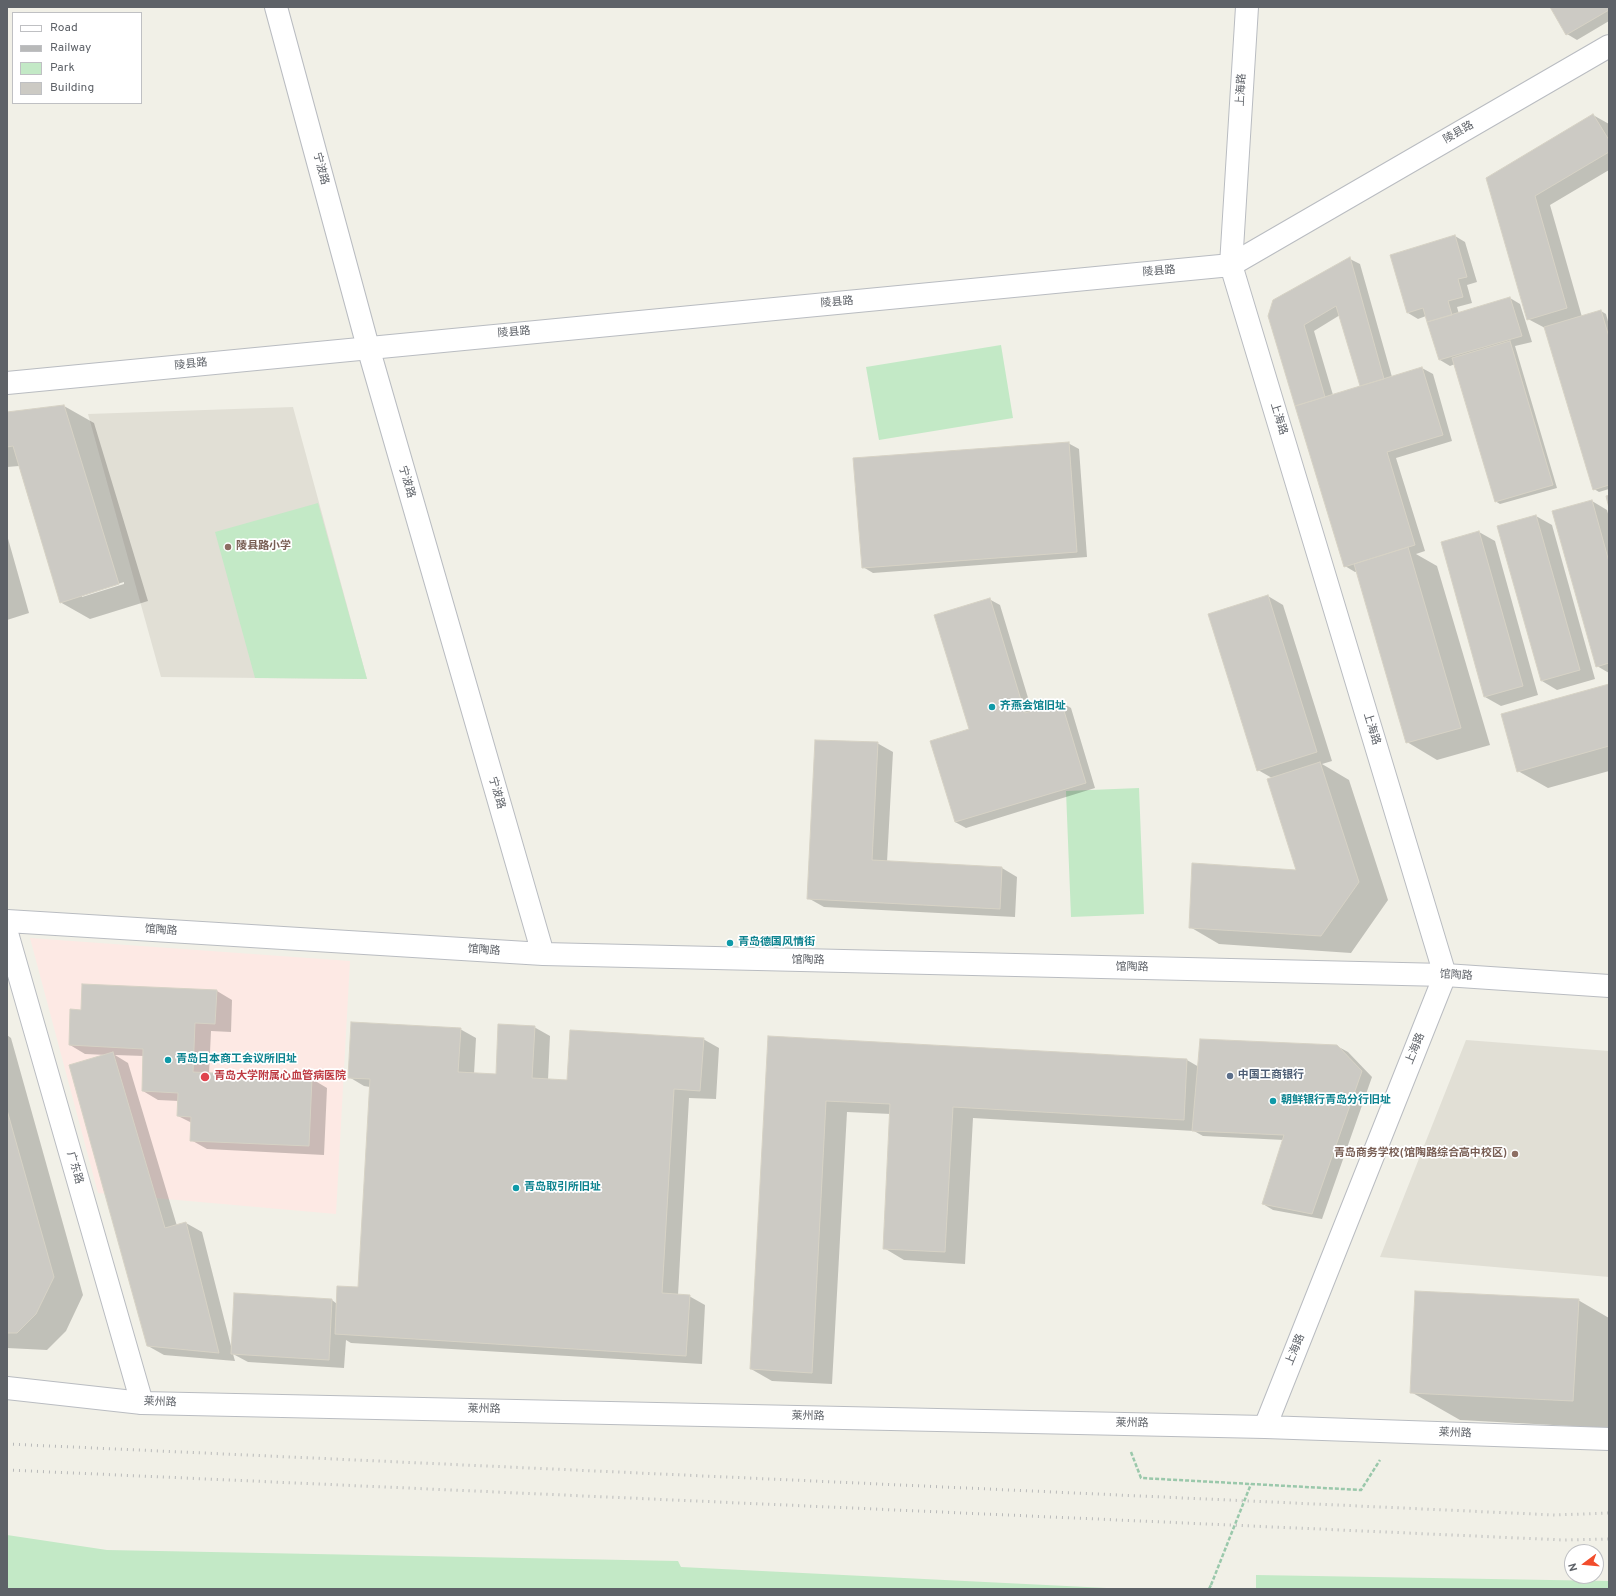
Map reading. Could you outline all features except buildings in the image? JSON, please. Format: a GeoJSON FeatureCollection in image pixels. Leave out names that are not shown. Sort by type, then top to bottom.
{"type":"FeatureCollection","features":[{"type":"Feature","properties":{"kind":"street","name":"宁波路"},"geometry":{"type":"LineString","coordinates":[[276,7],[368,347],[543,954]]}},
{"type":"Feature","properties":{"kind":"street","name":"上海路"},"geometry":{"type":"LineString","coordinates":[[1247,7],[1231,265],[1445,975],[1265,1427]]}},
{"type":"Feature","properties":{"kind":"street","name":"陵县路"},"geometry":{"type":"LineString","coordinates":[[7,383],[1231,265],[1609,46]]}},
{"type":"Feature","properties":{"kind":"street","name":"馆陶路"},"geometry":{"type":"LineString","coordinates":[[7,921],[543,954],[1445,975],[1609,986]]}},
{"type":"Feature","properties":{"kind":"street","name":"广东路"},"geometry":{"type":"LineString","coordinates":[[7,933],[142,1403]]}},
{"type":"Feature","properties":{"kind":"street","name":"莱州路"},"geometry":{"type":"LineString","coordinates":[[7,1388],[142,1403],[1265,1427],[1609,1439]]}},
{"type":"Feature","properties":{"kind":"path"},"geometry":{"type":"LineString","coordinates":[[1120,1424],[1141,1478],[1361,1490],[1397,1432]]}},
{"type":"Feature","properties":{"kind":"path"},"geometry":{"type":"LineString","coordinates":[[1210,1589],[1251,1484]]}},
{"type":"Feature","properties":{"kind":"shaded area","name":"陵县路小学"},"geometry":{"type":"Polygon","coordinates":[[[293,407],[367,679],[161,677],[88,414],[293,407]]]}},
{"type":"Feature","properties":{"kind":"shaded area","name":"青岛大学附属心血管病医院"},"geometry":{"type":"Polygon","coordinates":[[[30,938],[350,961],[336,1214],[98,1193],[30,938]]]}},
{"type":"Feature","properties":{"kind":"shaded area","name":"青岛商务学校(馆陶路综合高中校区)"},"geometry":{"type":"Polygon","coordinates":[[[1466,1040],[1609,1051],[1609,1277],[1380,1257],[1466,1040]]]}},
{"type":"Feature","properties":{"kind":"green space"},"geometry":{"type":"Polygon","coordinates":[[[1001,345],[1013,418],[879,440],[866,367],[1001,345]]]}},
{"type":"Feature","properties":{"kind":"green space"},"geometry":{"type":"Polygon","coordinates":[[[318,503],[367,679],[255,678],[215,532],[318,503]]]}},
{"type":"Feature","properties":{"kind":"green space"},"geometry":{"type":"Polygon","coordinates":[[[1139,788],[1144,914],[1071,917],[1066,791],[1139,788]]]}},
{"type":"Feature","properties":{"kind":"green space"},"geometry":{"type":"Polygon","coordinates":[[[7,1535],[107,1550],[678,1561],[681,1567],[1127,1589],[7,1589],[7,1535]]]}},
{"type":"Feature","properties":{"kind":"green space"},"geometry":{"type":"Polygon","coordinates":[[[1256,1575],[1564,1580],[1564,1584],[1604,1584],[1604,1581],[1609,1581],[1609,1589],[1256,1589],[1256,1575]]]}},
{"type":"Feature","properties":{"kind":"railway"},"geometry":{"type":"LineString","coordinates":[[7,1444],[1555,1515],[1609,1513]]}},
{"type":"Feature","properties":{"kind":"railway"},"geometry":{"type":"LineString","coordinates":[[7,1470],[1563,1540],[1609,1539]]}},
{"type":"Feature","properties":{"kind":"place","name":"陵县路小学"},"geometry":{"type":"Point","coordinates":[228,547]}},
{"type":"Feature","properties":{"kind":"place","name":"齐燕会馆旧址"},"geometry":{"type":"Point","coordinates":[992,707]}},
{"type":"Feature","properties":{"kind":"place","name":"青岛德国风情街"},"geometry":{"type":"Point","coordinates":[730,943]}},
{"type":"Feature","properties":{"kind":"place","name":"青岛日本商工会议所旧址"},"geometry":{"type":"Point","coordinates":[168,1060]}},
{"type":"Feature","properties":{"kind":"place","name":"中国工商银行"},"geometry":{"type":"Point","coordinates":[1230,1076]}},
{"type":"Feature","properties":{"kind":"place","name":"青岛大学附属心血管病医院"},"geometry":{"type":"Point","coordinates":[205,1077]}},
{"type":"Feature","properties":{"kind":"place","name":"朝鲜银行青岛分行旧址"},"geometry":{"type":"Point","coordinates":[1273,1101]}},
{"type":"Feature","properties":{"kind":"place","name":"青岛商务学校(馆陶路综合高中校区)"},"geometry":{"type":"Point","coordinates":[1515,1154]}},
{"type":"Feature","properties":{"kind":"place","name":"青岛取引所旧址"},"geometry":{"type":"Point","coordinates":[516,1188]}}]}
